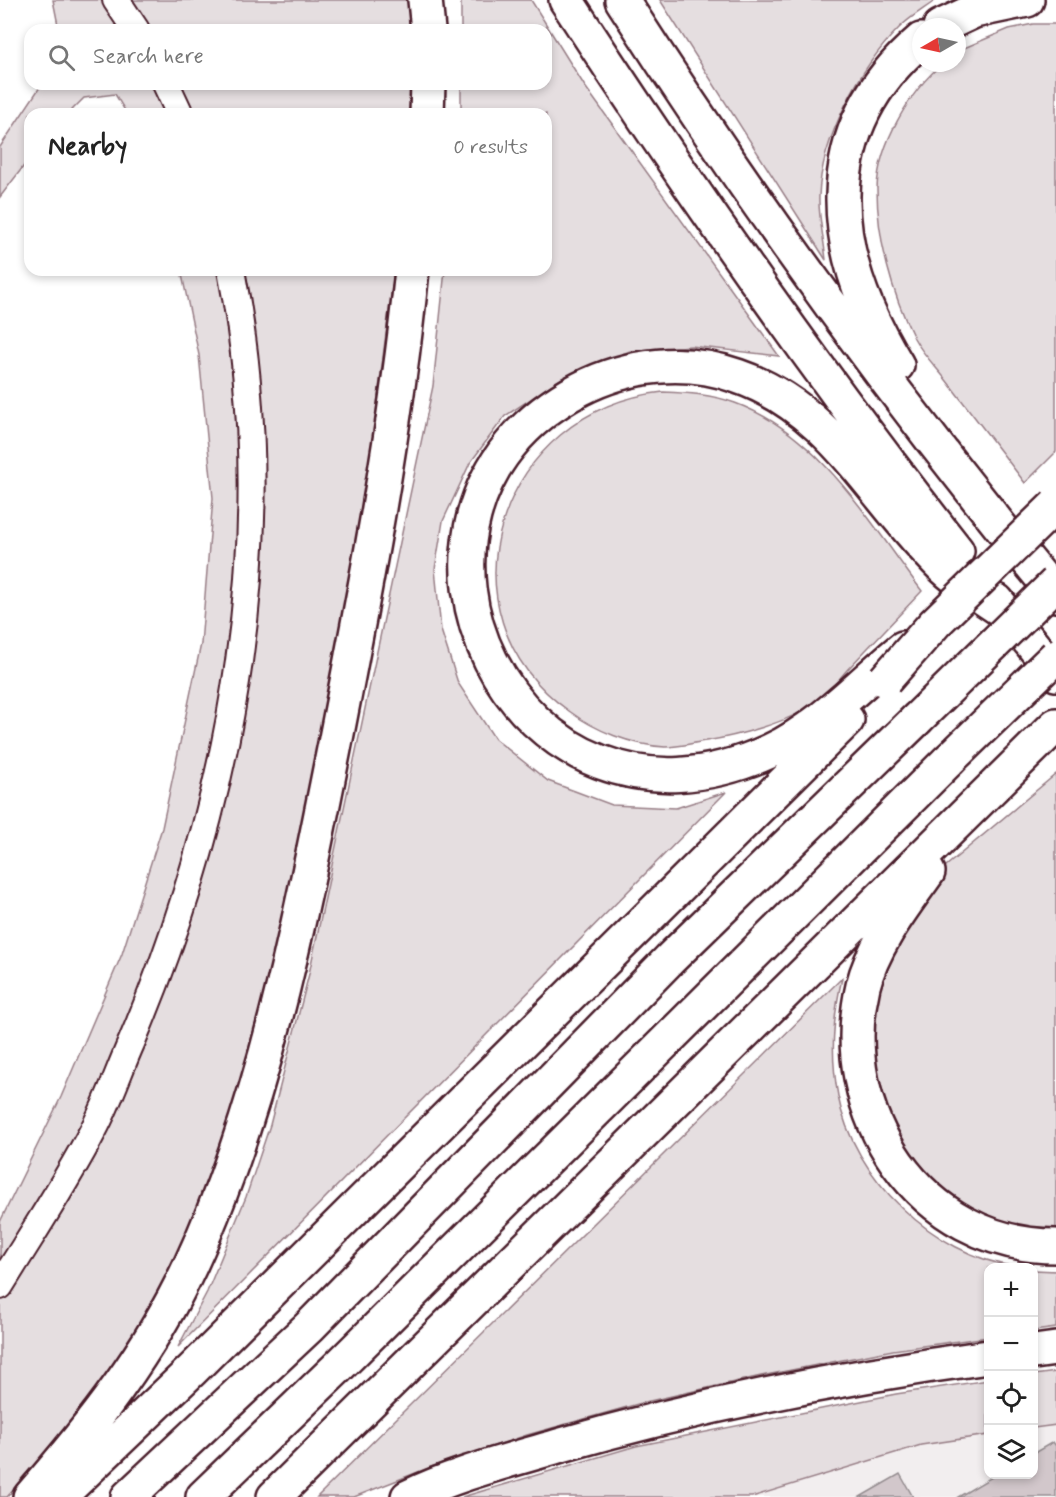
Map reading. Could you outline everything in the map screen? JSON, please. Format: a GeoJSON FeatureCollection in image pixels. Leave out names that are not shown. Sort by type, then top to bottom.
{"type":"FeatureCollection","features":[{"type":"Feature","properties":{"kind":"highway"},"geometry":{"type":"LineString","coordinates":[[425,0],[427,24]]}},
{"type":"Feature","properties":{"kind":"highway"},"geometry":{"type":"LineString","coordinates":[[566,0],[667,154],[796,338],[1007,614],[1056,674]]}},
{"type":"Feature","properties":{"kind":"highway"},"geometry":{"type":"LineString","coordinates":[[621,0],[712,136],[849,330],[986,509],[1056,595]]}},
{"type":"Feature","properties":{"kind":"highway"},"geometry":{"type":"LineString","coordinates":[[959,18],[974,11],[1027,0]]}},
{"type":"Feature","properties":{"kind":"highway"},"geometry":{"type":"LineString","coordinates":[[912,49],[885,75],[858,121],[844,171],[842,223],[852,270],[878,334],[986,509]]}},
{"type":"Feature","properties":{"kind":"highway"},"geometry":{"type":"LineString","coordinates":[[427,108],[428,90]]}},
{"type":"Feature","properties":{"kind":"highway"},"geometry":{"type":"LineString","coordinates":[[30,1497],[109,1402],[151,1337],[189,1268],[222,1191],[237,1145],[281,991],[319,828],[363,603],[393,418],[411,276]]}},
{"type":"Feature","properties":{"kind":"highway"},"geometry":{"type":"LineString","coordinates":[[881,675],[792,739],[727,766],[692,774],[655,774],[613,766],[586,756],[554,738],[519,706],[491,666],[480,640],[470,594],[468,559],[474,522],[484,492],[500,460],[525,429],[555,403],[588,384],[628,370],[652,367],[694,366],[724,372],[773,392],[822,427],[942,567],[1007,614]]}},
{"type":"Feature","properties":{"kind":"highway"},"geometry":{"type":"LineString","coordinates":[[58,1497],[192,1370],[881,675],[1056,505]]}},
{"type":"Feature","properties":{"kind":"highway"},"geometry":{"type":"LineString","coordinates":[[128,1497],[309,1327],[670,959],[1056,584]]}},
{"type":"Feature","properties":{"kind":"highway"},"geometry":{"type":"LineString","coordinates":[[203,1497],[363,1343],[1056,656]]}},
{"type":"Feature","properties":{"kind":"highway"},"geometry":{"type":"LineString","coordinates":[[274,1497],[1056,725]]}},
{"type":"Feature","properties":{"kind":"highway"},"geometry":{"type":"LineString","coordinates":[[980,800],[903,908],[875,958],[864,984],[859,1008],[856,1033],[857,1064],[862,1092],[882,1139],[905,1174],[929,1199],[975,1228],[1023,1242],[1056,1246]]}},
{"type":"Feature","properties":{"kind":"highway"},"geometry":{"type":"LineString","coordinates":[[1038,1351],[1056,1349]]}},
{"type":"Feature","properties":{"kind":"highway"},"geometry":{"type":"LineString","coordinates":[[408,1497],[453,1479],[524,1456],[699,1409],[872,1374],[984,1358]]}},
{"type":"Feature","properties":{"kind":"street"},"geometry":{"type":"LineString","coordinates":[[116,0],[132,24]]}},
{"type":"Feature","properties":{"kind":"street"},"geometry":{"type":"LineString","coordinates":[[169,90],[177,108]]}},
{"type":"Feature","properties":{"kind":"street"},"geometry":{"type":"LineString","coordinates":[[0,1286],[95,1128],[159,977],[196,865],[226,747],[249,576],[251,506],[246,364],[232,276]]}},
{"type":"Feature","properties":{"kind":"shaded area"},"geometry":{"type":"Polygon","coordinates":[[[53,0],[410,0],[411,24],[58,24],[53,0]]]}},
{"type":"Feature","properties":{"kind":"shaded area"},"geometry":{"type":"Polygon","coordinates":[[[461,0],[531,0],[546,24],[461,24],[461,0]]]}},
{"type":"Feature","properties":{"kind":"shaded area"},"geometry":{"type":"Polygon","coordinates":[[[660,0],[936,0],[903,24],[884,44],[857,83],[835,128],[821,174],[819,196],[826,260],[660,0]]]}},
{"type":"Feature","properties":{"kind":"shaded area"},"geometry":{"type":"Polygon","coordinates":[[[1033,24],[1056,24],[1056,452],[1025,483],[914,338],[887,266],[880,227],[877,189],[883,154],[890,137],[908,103],[919,88],[934,72],[966,72],[966,47],[1009,29],[1033,24]]]}},
{"type":"Feature","properties":{"kind":"shaded area"},"geometry":{"type":"Polygon","coordinates":[[[552,34],[584,85],[779,356],[691,346],[630,351],[564,377],[505,416],[470,463],[443,521],[435,569],[441,630],[458,683],[495,739],[548,781],[612,805],[676,808],[726,792],[178,1347],[207,1292],[246,1197],[270,1125],[309,974],[433,386],[444,276],[552,276],[552,108],[461,108],[461,90],[552,90],[552,34]]]}},
{"type":"Feature","properties":{"kind":"shaded area"},"geometry":{"type":"Polygon","coordinates":[[[38,90],[411,90],[409,108],[123,108],[115,94],[84,98],[74,108],[26,108],[38,90]]]}},
{"type":"Feature","properties":{"kind":"shaded area"},"geometry":{"type":"Polygon","coordinates":[[[24,111],[24,166],[0,197],[0,147],[24,111]]]}},
{"type":"Feature","properties":{"kind":"shaded area"},"geometry":{"type":"Polygon","coordinates":[[[182,276],[393,276],[370,460],[350,585],[311,789],[271,966],[237,1094],[194,1225],[148,1316],[78,1420],[7,1497],[0,1497],[0,1222],[61,1097],[122,954],[162,828],[201,644],[213,498],[199,355],[182,276]]]}},
{"type":"Feature","properties":{"kind":"shaded area"},"geometry":{"type":"Polygon","coordinates":[[[663,392],[708,396],[735,403],[765,417],[793,436],[841,483],[922,591],[825,695],[805,710],[748,732],[665,747],[627,740],[591,725],[569,711],[527,670],[503,622],[495,571],[503,521],[525,475],[560,435],[607,407],[663,392]]]}},
{"type":"Feature","properties":{"kind":"shaded area"},"geometry":{"type":"Polygon","coordinates":[[[1056,774],[1056,1233],[997,1222],[946,1193],[916,1164],[889,1123],[870,1062],[873,989],[912,904],[946,866],[1056,774]]]}},
{"type":"Feature","properties":{"kind":"shaded area"},"geometry":{"type":"Polygon","coordinates":[[[842,978],[836,1008],[834,1066],[838,1096],[847,1126],[861,1156],[879,1183],[902,1208],[928,1229],[956,1247],[985,1260],[998,1263],[984,1263],[984,1338],[893,1350],[645,1402],[527,1435],[431,1467],[354,1497],[317,1497],[842,978]]]}},
{"type":"Feature","properties":{"kind":"shaded area"},"geometry":{"type":"Polygon","coordinates":[[[1038,1270],[1056,1271],[1056,1328],[1038,1330],[1038,1270]]]}},
{"type":"Feature","properties":{"kind":"shaded area"},"geometry":{"type":"Polygon","coordinates":[[[1056,1372],[1056,1425],[1038,1427],[1038,1374],[1056,1372]]]}},
{"type":"Feature","properties":{"kind":"shaded area"},"geometry":{"type":"Polygon","coordinates":[[[984,1381],[984,1436],[921,1445],[752,1497],[462,1497],[636,1446],[896,1394],[984,1381]]]}},
{"type":"Feature","properties":{"kind":"shaded area"},"geometry":{"type":"Polygon","coordinates":[[[1056,1425],[1056,1497],[752,1497],[921,1445],[984,1436],[984,1479],[1038,1479],[1038,1427],[1056,1425]]]}},
{"type":"Feature","properties":{"kind":"building"},"geometry":{"type":"Polygon","coordinates":[[[1053,1442],[1056,1446],[1056,1497],[958,1497],[989,1479],[1038,1479],[1038,1451],[1053,1442]]]}},
{"type":"Feature","properties":{"kind":"building"},"geometry":{"type":"Polygon","coordinates":[[[900,1474],[913,1497],[860,1497],[900,1474]]]}}]}
